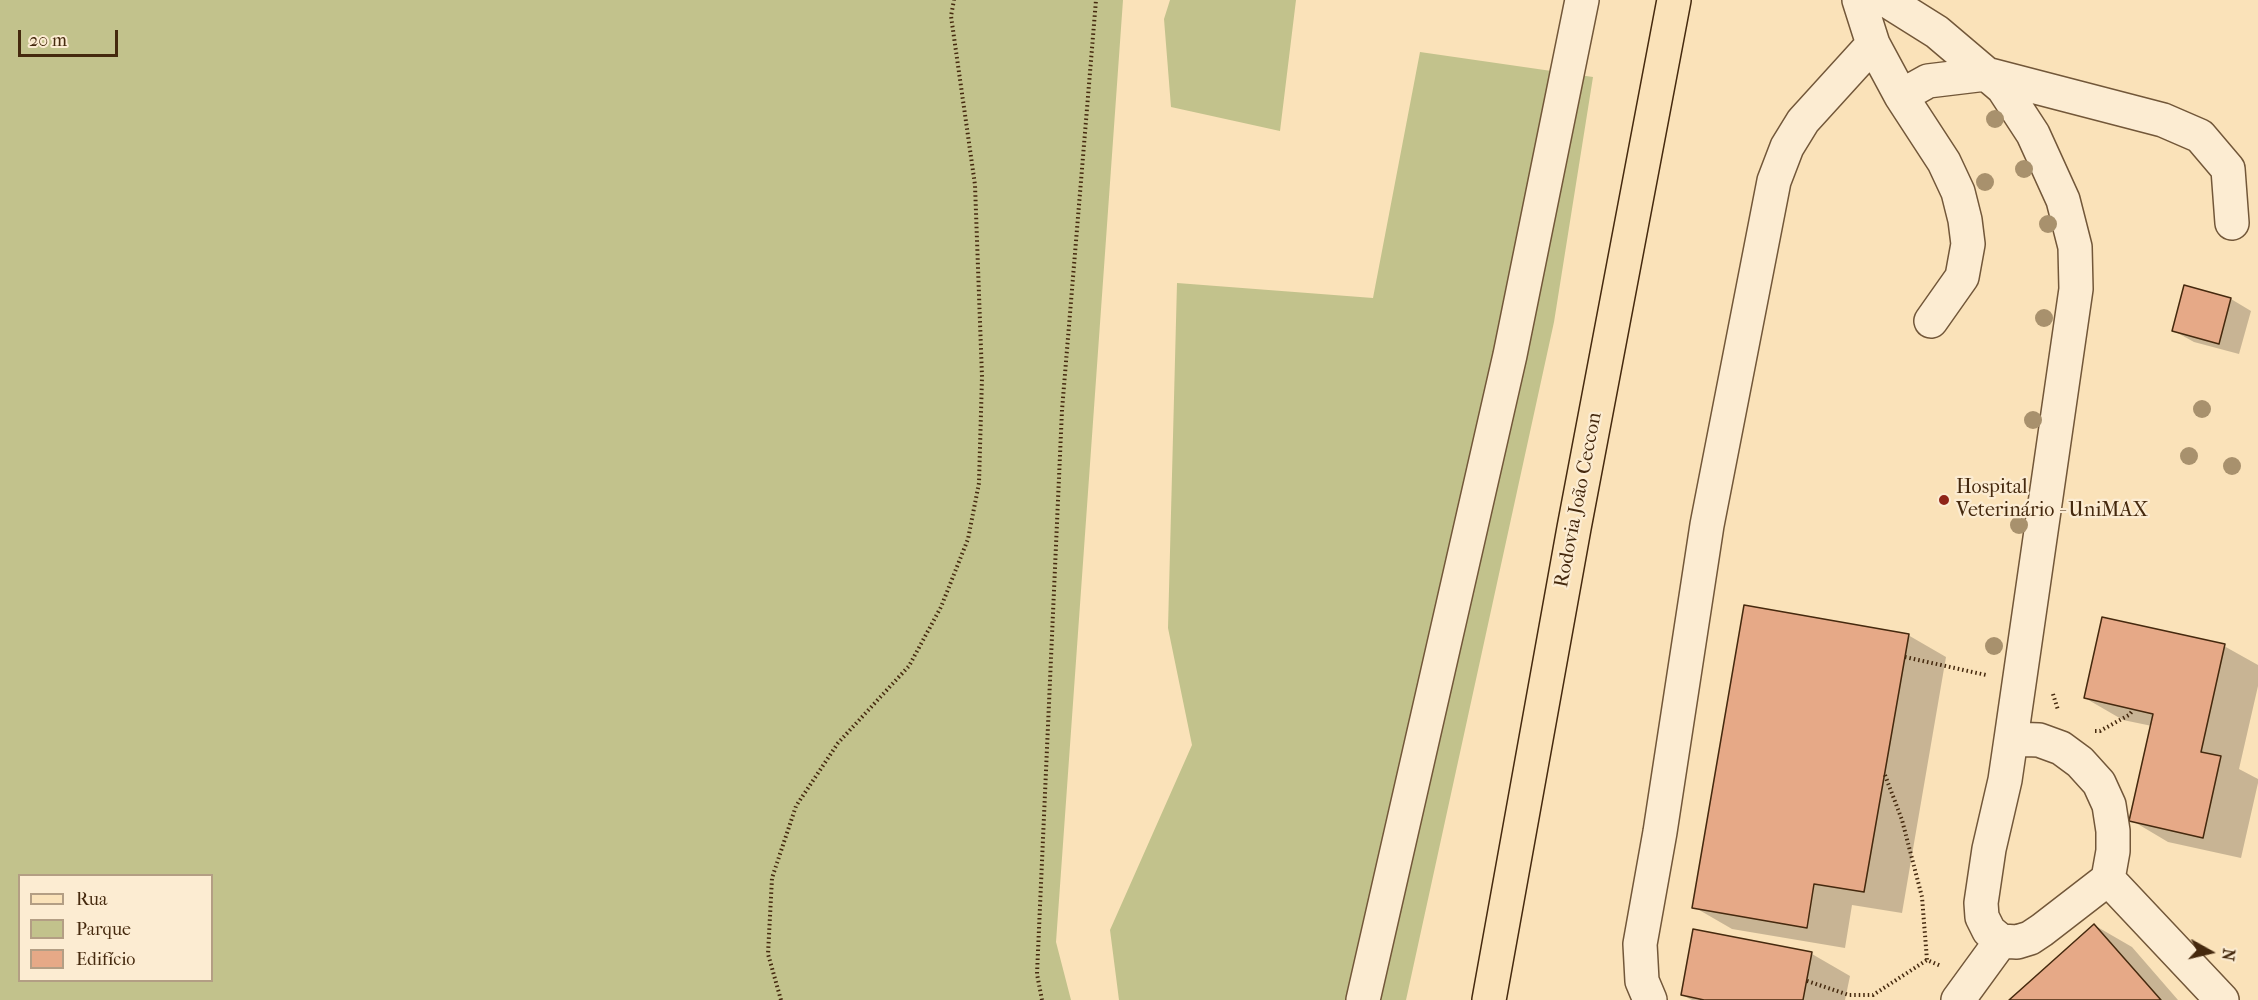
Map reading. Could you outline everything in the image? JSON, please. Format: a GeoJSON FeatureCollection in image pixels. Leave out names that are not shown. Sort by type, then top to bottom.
{"type":"FeatureCollection","features":[{"type":"Feature","properties":{"kind":"main road","name":"Rodovia João Ceccon"},"geometry":{"type":"LineString","coordinates":[[1489,1000],[1574,528],[1674,0]]}},
{"type":"Feature","properties":{"kind":"lane"},"geometry":{"type":"LineString","coordinates":[[1363,1000],[1510,356],[1581,0]]}},
{"type":"Feature","properties":{"kind":"lane"},"geometry":{"type":"LineString","coordinates":[[1859,0],[1874,44],[1901,96],[1944,162],[1958,192],[1965,220],[1968,244],[1962,277],[1931,321]]}},
{"type":"Feature","properties":{"kind":"lane"},"geometry":{"type":"LineString","coordinates":[[1886,0],[1937,32],[2003,88],[2033,134],[2063,200],[2075,247],[2076,289],[2005,780],[1989,849],[1981,903],[1982,917],[1989,931],[2001,941],[2017,942],[2030,938],[2108,879],[2114,851],[2114,831],[2109,805],[2099,783],[2080,762],[2061,748],[2039,740],[2011,740]]}},
{"type":"Feature","properties":{"kind":"lane"},"geometry":{"type":"LineString","coordinates":[[1650,1000],[1642,981],[1641,934],[1660,832],[1707,525],[1772,190],[1787,147],[1803,121],[1874,44]]}},
{"type":"Feature","properties":{"kind":"lane"},"geometry":{"type":"LineString","coordinates":[[1901,96],[1928,81],[1986,74],[2163,120],[2200,135],[2228,169],[2232,223]]}},
{"type":"Feature","properties":{"kind":"lane"},"geometry":{"type":"LineString","coordinates":[[2108,879],[2222,1000]]}},
{"type":"Feature","properties":{"kind":"lane"},"geometry":{"type":"LineString","coordinates":[[1964,992],[2001,941]]}},
{"type":"Feature","properties":{"kind":"path"},"geometry":{"type":"LineString","coordinates":[[781,1000],[768,954],[772,878],[796,806],[838,744],[909,666],[940,607],[968,539],[979,483],[982,377],[975,185],[951,16],[954,0]]}},
{"type":"Feature","properties":{"kind":"path"},"geometry":{"type":"LineString","coordinates":[[1042,1000],[1036,974],[1062,411],[1096,0]]}},
{"type":"Feature","properties":{"kind":"path"},"geometry":{"type":"LineString","coordinates":[[1885,775],[1902,819],[1922,897],[1927,960]]}},
{"type":"Feature","properties":{"kind":"path"},"geometry":{"type":"LineString","coordinates":[[1807,981],[1849,994],[1873,995],[1927,960]]}},
{"type":"Feature","properties":{"kind":"path"},"geometry":{"type":"LineString","coordinates":[[1927,960],[1946,968],[1964,992]]}},
{"type":"Feature","properties":{"kind":"green space"},"geometry":{"type":"Polygon","coordinates":[[[0,0],[1123,0],[1056,942],[1071,1000],[0,1000],[0,0]]]}},
{"type":"Feature","properties":{"kind":"green space"},"geometry":{"type":"Polygon","coordinates":[[[1170,0],[1296,0],[1280,131],[1171,107],[1164,19],[1170,0]]]}},
{"type":"Feature","properties":{"kind":"green space"},"geometry":{"type":"Polygon","coordinates":[[[1420,52],[1593,77],[1554,322],[1406,1000],[1119,1000],[1110,930],[1192,745],[1168,628],[1177,283],[1373,298],[1420,52]]]}},
{"type":"Feature","properties":{"kind":"building"},"geometry":{"type":"Polygon","coordinates":[[[2184,285],[2231,298],[2219,344],[2172,331],[2184,285]]]}},
{"type":"Feature","properties":{"kind":"building"},"geometry":{"type":"Polygon","coordinates":[[[1744,605],[1909,634],[1864,892],[1814,884],[1807,928],[1692,908],[1744,605]]]}},
{"type":"Feature","properties":{"kind":"building"},"geometry":{"type":"Polygon","coordinates":[[[2102,617],[2225,644],[2201,752],[2221,756],[2203,838],[2129,821],[2153,714],[2084,698],[2102,617]]]}},
{"type":"Feature","properties":{"kind":"building"},"geometry":{"type":"Polygon","coordinates":[[[2094,924],[2161,1000],[2009,1000],[2094,924]]]}},
{"type":"Feature","properties":{"kind":"building"},"geometry":{"type":"Polygon","coordinates":[[[1693,929],[1812,952],[1803,1000],[1704,1000],[1681,995],[1693,929]]]}},
{"type":"Feature","properties":{"kind":"place","name":"Hospital Veterinário - UniMAX"},"geometry":{"type":"Point","coordinates":[1944,500]}}]}
